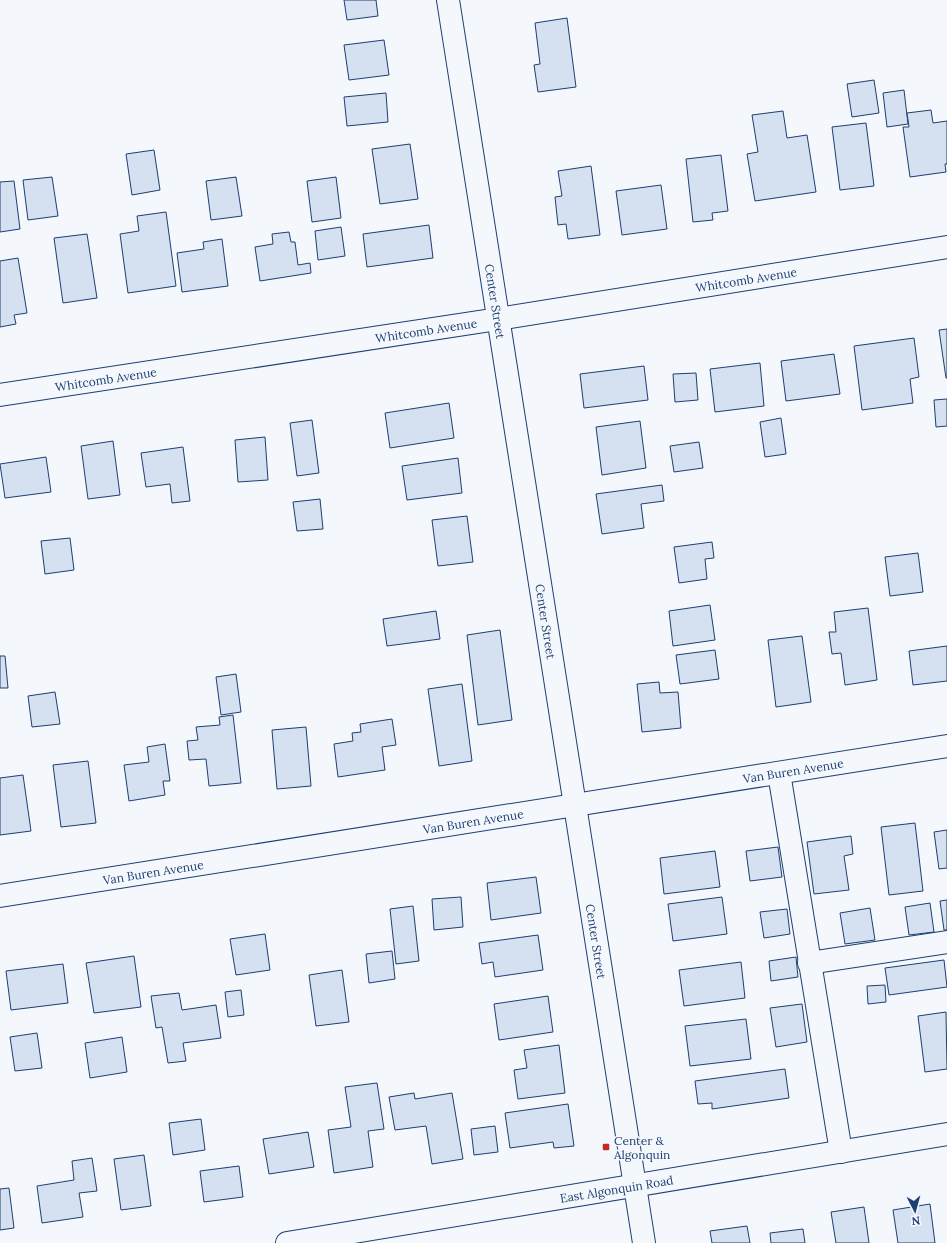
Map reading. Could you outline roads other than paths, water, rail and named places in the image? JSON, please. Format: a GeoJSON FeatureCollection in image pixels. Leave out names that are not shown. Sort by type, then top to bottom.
{"type":"FeatureCollection","features":[{"type":"Feature","properties":{"kind":"street","name":"Center Street"},"geometry":{"type":"LineString","coordinates":[[448,0],[644,1243]]}},
{"type":"Feature","properties":{"kind":"street","name":"Whitcomb Avenue"},"geometry":{"type":"LineString","coordinates":[[0,395],[498,319],[947,247]]}},
{"type":"Feature","properties":{"kind":"street","name":"Van Buren Avenue"},"geometry":{"type":"LineString","coordinates":[[0,896],[947,746]]}},
{"type":"Feature","properties":{"kind":"street"},"geometry":{"type":"LineString","coordinates":[[779,773],[841,1152]]}},
{"type":"Feature","properties":{"kind":"street"},"geometry":{"type":"LineString","coordinates":[[809,963],[947,942]]}},
{"type":"Feature","properties":{"kind":"street","name":"East Algonquin Road"},"geometry":{"type":"LineString","coordinates":[[287,1243],[947,1134]]}},
{"type":"Feature","properties":{"kind":"place","name":"Center & Algonquin"},"geometry":{"type":"Point","coordinates":[606,1147]}}]}
